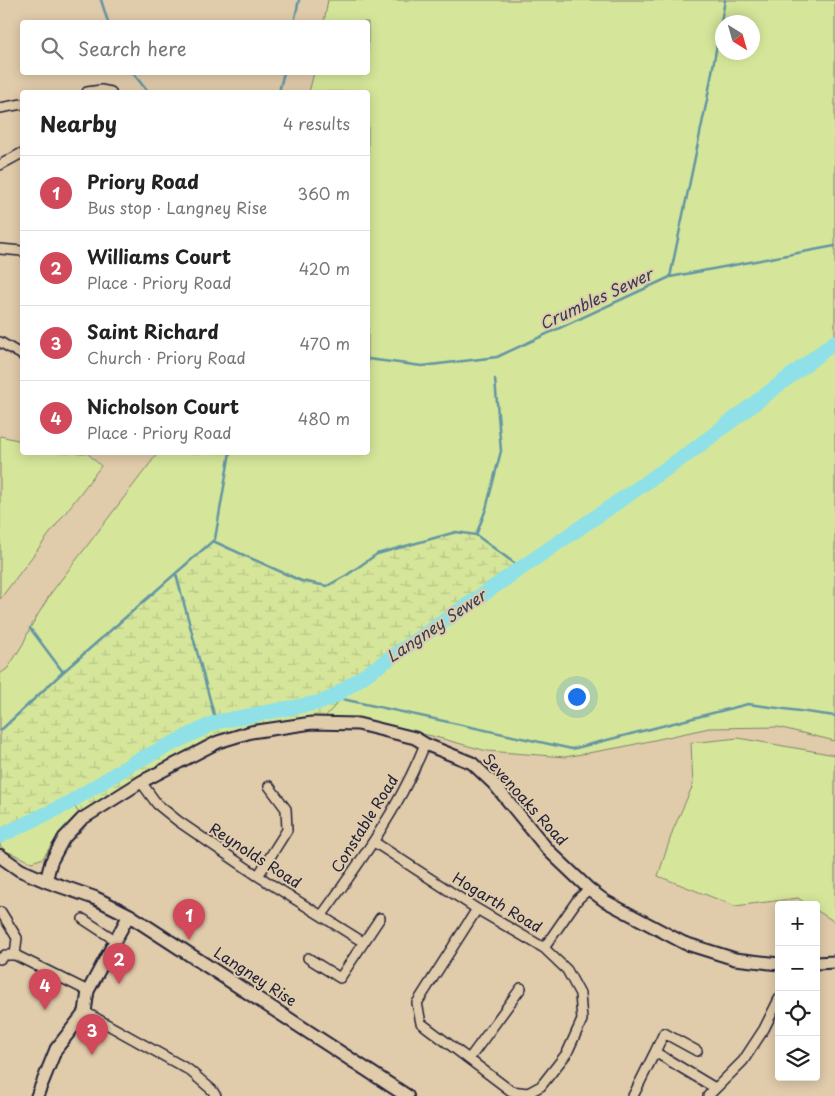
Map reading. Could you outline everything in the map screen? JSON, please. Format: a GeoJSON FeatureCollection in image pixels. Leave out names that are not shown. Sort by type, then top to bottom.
{"type":"FeatureCollection","features":[{"type":"Feature","properties":{"kind":"main road","name":"Langney Rise"},"geometry":{"type":"LineString","coordinates":[[0,856],[20,870],[95,898],[129,915],[407,1096]]}},
{"type":"Feature","properties":{"kind":"street"},"geometry":{"type":"LineString","coordinates":[[0,108],[20,104]]}},
{"type":"Feature","properties":{"kind":"street"},"geometry":{"type":"LineString","coordinates":[[0,165],[20,154]]}},
{"type":"Feature","properties":{"kind":"street"},"geometry":{"type":"LineString","coordinates":[[0,249],[20,250]]}},
{"type":"Feature","properties":{"kind":"street"},"geometry":{"type":"LineString","coordinates":[[0,342],[20,353]]}},
{"type":"Feature","properties":{"kind":"street","name":"Sevenoaks Road"},"geometry":{"type":"LineString","coordinates":[[46,881],[51,862],[64,838],[82,819],[141,782],[218,742],[251,732],[312,723],[358,724],[415,738],[472,763],[494,784],[548,850],[605,902],[684,943],[735,958],[775,963]]}},
{"type":"Feature","properties":{"kind":"street","name":"Constable Road"},"geometry":{"type":"LineString","coordinates":[[322,915],[374,842],[414,774],[425,744]]}},
{"type":"Feature","properties":{"kind":"street","name":"Reynolds Road"},"geometry":{"type":"LineString","coordinates":[[141,782],[157,804],[178,821],[258,876],[363,942]]}},
{"type":"Feature","properties":{"kind":"street"},"geometry":{"type":"LineString","coordinates":[[258,876],[287,830],[286,810],[269,786]]}},
{"type":"Feature","properties":{"kind":"street","name":"Hogarth Road"},"geometry":{"type":"LineString","coordinates":[[374,842],[477,909],[544,948],[578,899],[589,889]]}},
{"type":"Feature","properties":{"kind":"street"},"geometry":{"type":"LineString","coordinates":[[477,909],[417,1003],[421,1023],[511,1091],[528,1092],[541,1086],[567,1053],[582,1020],[580,994],[567,970],[544,948]]}},
{"type":"Feature","properties":{"kind":"street"},"geometry":{"type":"LineString","coordinates":[[1,912],[17,938],[15,955]]}},
{"type":"Feature","properties":{"kind":"street"},"geometry":{"type":"LineString","coordinates":[[37,1096],[56,1049],[85,1012],[88,991],[129,915]]}},
{"type":"Feature","properties":{"kind":"street"},"geometry":{"type":"LineString","coordinates":[[308,958],[340,978],[380,918]]}},
{"type":"Feature","properties":{"kind":"street"},"geometry":{"type":"LineString","coordinates":[[83,919],[115,940]]}},
{"type":"Feature","properties":{"kind":"street"},"geometry":{"type":"LineString","coordinates":[[0,959],[5,955],[15,955],[88,991]]}},
{"type":"Feature","properties":{"kind":"street"},"geometry":{"type":"LineString","coordinates":[[820,963],[835,962]]}},
{"type":"Feature","properties":{"kind":"street"},"geometry":{"type":"LineString","coordinates":[[469,1059],[521,988]]}},
{"type":"Feature","properties":{"kind":"street"},"geometry":{"type":"LineString","coordinates":[[708,1096],[743,1061],[764,1029],[775,1007]]}},
{"type":"Feature","properties":{"kind":"street"},"geometry":{"type":"LineString","coordinates":[[85,1012],[189,1070],[212,1090],[216,1096]]}},
{"type":"Feature","properties":{"kind":"street"},"geometry":{"type":"LineString","coordinates":[[633,1096],[664,1033],[697,1050]]}},
{"type":"Feature","properties":{"kind":"street"},"geometry":{"type":"LineString","coordinates":[[655,1052],[715,1088]]}},
{"type":"Feature","properties":{"kind":"green space"},"geometry":{"type":"Polygon","coordinates":[[[328,0],[835,0],[835,741],[778,727],[709,728],[565,757],[487,751],[432,736],[364,722],[314,721],[340,699],[333,697],[347,575],[327,586],[301,581],[63,672],[0,731],[0,674],[8,668],[51,593],[156,455],[370,455],[370,90],[310,90],[313,75],[370,75],[370,20],[324,20],[328,0]]]}},
{"type":"Feature","properties":{"kind":"green space"},"geometry":{"type":"Polygon","coordinates":[[[0,436],[20,441],[20,455],[89,455],[101,466],[0,599],[0,436]]]}},
{"type":"Feature","properties":{"kind":"green space"},"geometry":{"type":"Polygon","coordinates":[[[456,532],[476,535],[521,568],[334,696],[341,699],[323,719],[216,739],[131,782],[80,815],[71,801],[0,836],[0,731],[63,672],[213,541],[301,580],[327,586],[347,575],[377,554],[456,532]]]}},
{"type":"Feature","properties":{"kind":"green space"},"geometry":{"type":"Polygon","coordinates":[[[738,738],[835,755],[835,922],[820,913],[820,901],[802,901],[798,898],[735,906],[658,876],[673,830],[693,785],[691,743],[738,738]]]}},
{"type":"Feature","properties":{"kind":"green space"},"geometry":{"type":"Polygon","coordinates":[[[72,801],[80,815],[64,829],[43,858],[32,862],[6,851],[0,846],[0,836],[72,801]]]}},
{"type":"Feature","properties":{"kind":"waterway","name":"Crumbles Sewer"},"geometry":{"type":"LineString","coordinates":[[101,0],[107,20]]}},
{"type":"Feature","properties":{"kind":"waterway"},"geometry":{"type":"LineString","coordinates":[[294,20],[299,0]]}},
{"type":"Feature","properties":{"kind":"waterway"},"geometry":{"type":"LineString","coordinates":[[670,277],[707,100],[725,0]]}},
{"type":"Feature","properties":{"kind":"waterway","name":"Crumbles Sewer"},"geometry":{"type":"LineString","coordinates":[[134,75],[146,90]]}},
{"type":"Feature","properties":{"kind":"waterway"},"geometry":{"type":"LineString","coordinates":[[280,90],[283,75]]}},
{"type":"Feature","properties":{"kind":"waterway","name":"Crumbles Sewer"},"geometry":{"type":"LineString","coordinates":[[370,359],[422,366],[497,357],[670,277],[835,246]]}},
{"type":"Feature","properties":{"kind":"waterway","name":"Langney Sewer"},"geometry":{"type":"LineString","coordinates":[[0,836],[67,804],[133,763],[216,722],[322,702],[333,697],[692,451],[835,342]]}},
{"type":"Feature","properties":{"kind":"waterway"},"geometry":{"type":"LineString","coordinates":[[476,535],[486,509],[501,451],[495,379]]}},
{"type":"Feature","properties":{"kind":"waterway"},"geometry":{"type":"LineString","coordinates":[[0,731],[63,672],[215,539],[229,455]]}},
{"type":"Feature","properties":{"kind":"waterway"},"geometry":{"type":"LineString","coordinates":[[213,541],[301,581],[327,586],[347,575],[377,554],[456,532],[476,535],[521,568]]}},
{"type":"Feature","properties":{"kind":"waterway"},"geometry":{"type":"LineString","coordinates":[[176,574],[216,722]]}},
{"type":"Feature","properties":{"kind":"waterway"},"geometry":{"type":"LineString","coordinates":[[30,628],[63,672]]}},
{"type":"Feature","properties":{"kind":"waterway"},"geometry":{"type":"LineString","coordinates":[[333,697],[572,749],[748,704],[835,716]]}},
{"type":"Feature","properties":{"kind":"place","name":"Priory Road"},"geometry":{"type":"Point","coordinates":[189,940]}},
{"type":"Feature","properties":{"kind":"place","name":"Williams Court"},"geometry":{"type":"Point","coordinates":[119,984]}},
{"type":"Feature","properties":{"kind":"place","name":"Nicholson Court"},"geometry":{"type":"Point","coordinates":[45,1010]}},
{"type":"Feature","properties":{"kind":"place","name":"Saint Richard"},"geometry":{"type":"Point","coordinates":[92,1055]}}]}
